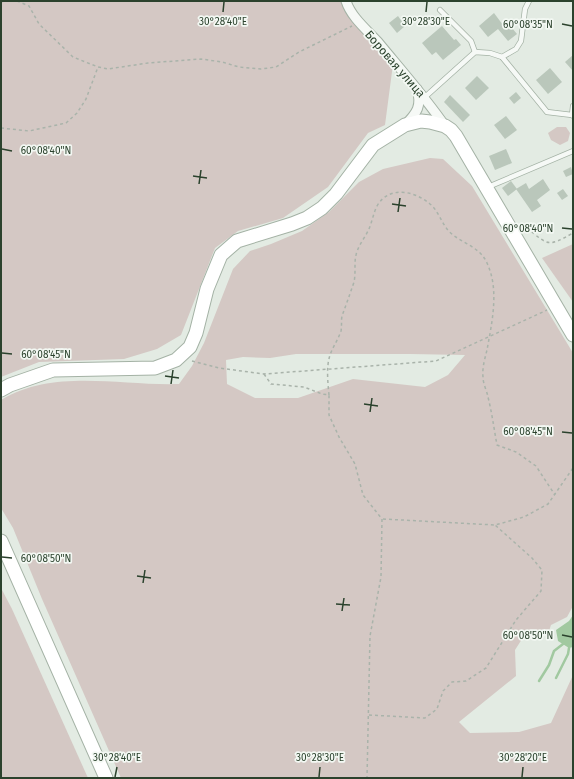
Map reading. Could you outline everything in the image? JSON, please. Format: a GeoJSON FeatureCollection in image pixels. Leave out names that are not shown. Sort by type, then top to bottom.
{"type":"FeatureCollection","features":[{"type":"Feature","properties":{"kind":"street","name":"Боровая улица"},"geometry":{"type":"LineString","coordinates":[[346,1],[359,22],[425,98],[445,126]]}},
{"type":"Feature","properties":{"kind":"street"},"geometry":{"type":"LineString","coordinates":[[1,390],[10,385],[52,370],[155,368],[176,360],[190,347],[196,333],[207,289],[221,255],[237,241],[292,224],[307,218],[322,208],[336,194],[373,145],[404,125],[417,111],[419,97],[417,89]]}},
{"type":"Feature","properties":{"kind":"street"},"geometry":{"type":"LineString","coordinates":[[404,125],[421,121],[434,123],[445,126],[456,136],[573,335]]}},
{"type":"Feature","properties":{"kind":"street"},"geometry":{"type":"LineString","coordinates":[[1,541],[106,778]]}},
{"type":"Feature","properties":{"kind":"lane"},"geometry":{"type":"LineString","coordinates":[[502,57],[516,49],[521,41],[525,9],[529,1]]}},
{"type":"Feature","properties":{"kind":"lane"},"geometry":{"type":"LineString","coordinates":[[440,10],[471,41],[475,52]]}},
{"type":"Feature","properties":{"kind":"lane"},"geometry":{"type":"LineString","coordinates":[[425,98],[475,52],[490,52],[502,57],[546,112],[572,115],[573,106]]}},
{"type":"Feature","properties":{"kind":"lane"},"geometry":{"type":"LineString","coordinates":[[486,188],[573,151]]}},
{"type":"Feature","properties":{"kind":"path"},"geometry":{"type":"LineString","coordinates":[[17,1],[29,6],[39,24],[73,57],[98,67],[108,69],[148,63],[201,59],[222,62],[238,67],[261,69],[276,67],[299,52],[327,37],[346,30],[359,22]]}},
{"type":"Feature","properties":{"kind":"path"},"geometry":{"type":"LineString","coordinates":[[1,128],[29,130],[66,123],[77,113],[86,99],[98,67]]}},
{"type":"Feature","properties":{"kind":"path"},"geometry":{"type":"LineString","coordinates":[[367,778],[370,636],[381,577],[382,519],[363,495],[355,464],[339,437],[329,414],[328,369],[332,347],[338,338],[341,329],[342,318],[354,281],[356,256],[369,229],[373,213],[379,203],[389,195],[400,192],[411,193],[422,198],[432,205],[448,230],[473,247],[486,260],[491,273],[493,292],[492,316],[483,377],[497,445],[516,452],[536,466],[555,495]]}},
{"type":"Feature","properties":{"kind":"path"},"geometry":{"type":"LineString","coordinates":[[527,228],[544,242],[555,243],[573,233]]}},
{"type":"Feature","properties":{"kind":"path"},"geometry":{"type":"LineString","coordinates":[[190,360],[218,368],[264,374],[436,361],[556,306]]}},
{"type":"Feature","properties":{"kind":"path"},"geometry":{"type":"LineString","coordinates":[[264,374],[271,384],[304,387],[329,395]]}},
{"type":"Feature","properties":{"kind":"path"},"geometry":{"type":"LineString","coordinates":[[382,519],[495,525],[524,517],[548,504],[573,468]]}},
{"type":"Feature","properties":{"kind":"path"},"geometry":{"type":"LineString","coordinates":[[369,715],[425,718],[437,709],[443,691],[452,682],[466,680],[486,668],[516,620],[541,591],[542,570],[532,558],[495,525]]}},
{"type":"Feature","properties":{"kind":"shaded area"},"geometry":{"type":"Polygon","coordinates":[[[1,1],[340,1],[360,27],[393,64],[385,125],[368,133],[328,187],[283,218],[238,231],[215,248],[181,335],[157,349],[124,359],[39,362],[1,377],[1,1]]]}},
{"type":"Feature","properties":{"kind":"shaded area"},"geometry":{"type":"Polygon","coordinates":[[[557,127],[566,127],[570,133],[568,141],[560,145],[551,140],[548,133],[557,127]]]}},
{"type":"Feature","properties":{"kind":"shaded area"},"geometry":{"type":"Polygon","coordinates":[[[430,158],[443,159],[472,186],[573,353],[573,606],[567,617],[551,625],[548,634],[522,639],[515,650],[516,676],[459,722],[470,733],[519,732],[551,723],[573,675],[573,778],[121,778],[42,599],[13,528],[1,508],[1,400],[21,390],[43,384],[65,381],[179,384],[192,366],[204,343],[233,269],[250,251],[302,231],[329,212],[359,182],[383,169],[430,158]],[[296,354],[270,358],[243,357],[226,360],[227,384],[255,398],[298,398],[353,379],[425,387],[448,375],[465,355],[296,354]]]}},
{"type":"Feature","properties":{"kind":"shaded area"},"geometry":{"type":"Polygon","coordinates":[[[573,244],[573,302],[542,258],[573,244]]]}},
{"type":"Feature","properties":{"kind":"shaded area"},"geometry":{"type":"Polygon","coordinates":[[[1,588],[12,609],[88,778],[1,778],[1,588]]]}},
{"type":"Feature","properties":{"kind":"shaded area"},"geometry":{"type":"Polygon","coordinates":[[[573,615],[573,647],[569,648],[558,641],[556,630],[569,621],[573,615]]]}},
{"type":"Feature","properties":{"kind":"building"},"geometry":{"type":"Polygon","coordinates":[[[494,13],[503,25],[507,22],[517,34],[508,41],[498,29],[488,37],[479,26],[494,13]]]}},
{"type":"Feature","properties":{"kind":"building"},"geometry":{"type":"Polygon","coordinates":[[[398,16],[405,26],[397,33],[389,23],[398,16]]]}},
{"type":"Feature","properties":{"kind":"building"},"geometry":{"type":"Polygon","coordinates":[[[442,26],[454,40],[456,39],[461,45],[443,60],[436,52],[432,55],[422,43],[442,26]]]}},
{"type":"Feature","properties":{"kind":"building"},"geometry":{"type":"Polygon","coordinates":[[[573,55],[573,71],[565,62],[573,55]]]}},
{"type":"Feature","properties":{"kind":"building"},"geometry":{"type":"Polygon","coordinates":[[[550,68],[562,82],[548,94],[536,80],[550,68]]]}},
{"type":"Feature","properties":{"kind":"building"},"geometry":{"type":"Polygon","coordinates":[[[477,76],[489,88],[476,100],[465,88],[477,76]]]}},
{"type":"Feature","properties":{"kind":"building"},"geometry":{"type":"Polygon","coordinates":[[[516,92],[521,98],[514,104],[509,98],[516,92]]]}},
{"type":"Feature","properties":{"kind":"building"},"geometry":{"type":"Polygon","coordinates":[[[450,95],[470,115],[463,122],[444,102],[450,95]]]}},
{"type":"Feature","properties":{"kind":"building"},"geometry":{"type":"Polygon","coordinates":[[[506,116],[517,130],[505,139],[494,125],[506,116]]]}},
{"type":"Feature","properties":{"kind":"building"},"geometry":{"type":"Polygon","coordinates":[[[506,149],[512,163],[495,170],[489,156],[506,149]]]}},
{"type":"Feature","properties":{"kind":"building"},"geometry":{"type":"Polygon","coordinates":[[[571,167],[573,174],[566,177],[563,171],[571,167]]]}},
{"type":"Feature","properties":{"kind":"building"},"geometry":{"type":"Polygon","coordinates":[[[543,179],[550,190],[537,200],[541,206],[532,212],[516,189],[526,183],[529,189],[543,179]]]}},
{"type":"Feature","properties":{"kind":"building"},"geometry":{"type":"Polygon","coordinates":[[[511,181],[517,189],[508,196],[502,188],[511,181]]]}},
{"type":"Feature","properties":{"kind":"building"},"geometry":{"type":"Polygon","coordinates":[[[563,189],[568,196],[562,200],[557,193],[563,189]]]}},
{"type":"Feature","properties":{"kind":"waterway"},"geometry":{"type":"LineString","coordinates":[[539,681],[549,665],[554,651],[563,644]]}},
{"type":"Feature","properties":{"kind":"waterway"},"geometry":{"type":"LineString","coordinates":[[556,678],[568,654],[569,648]]}}]}
